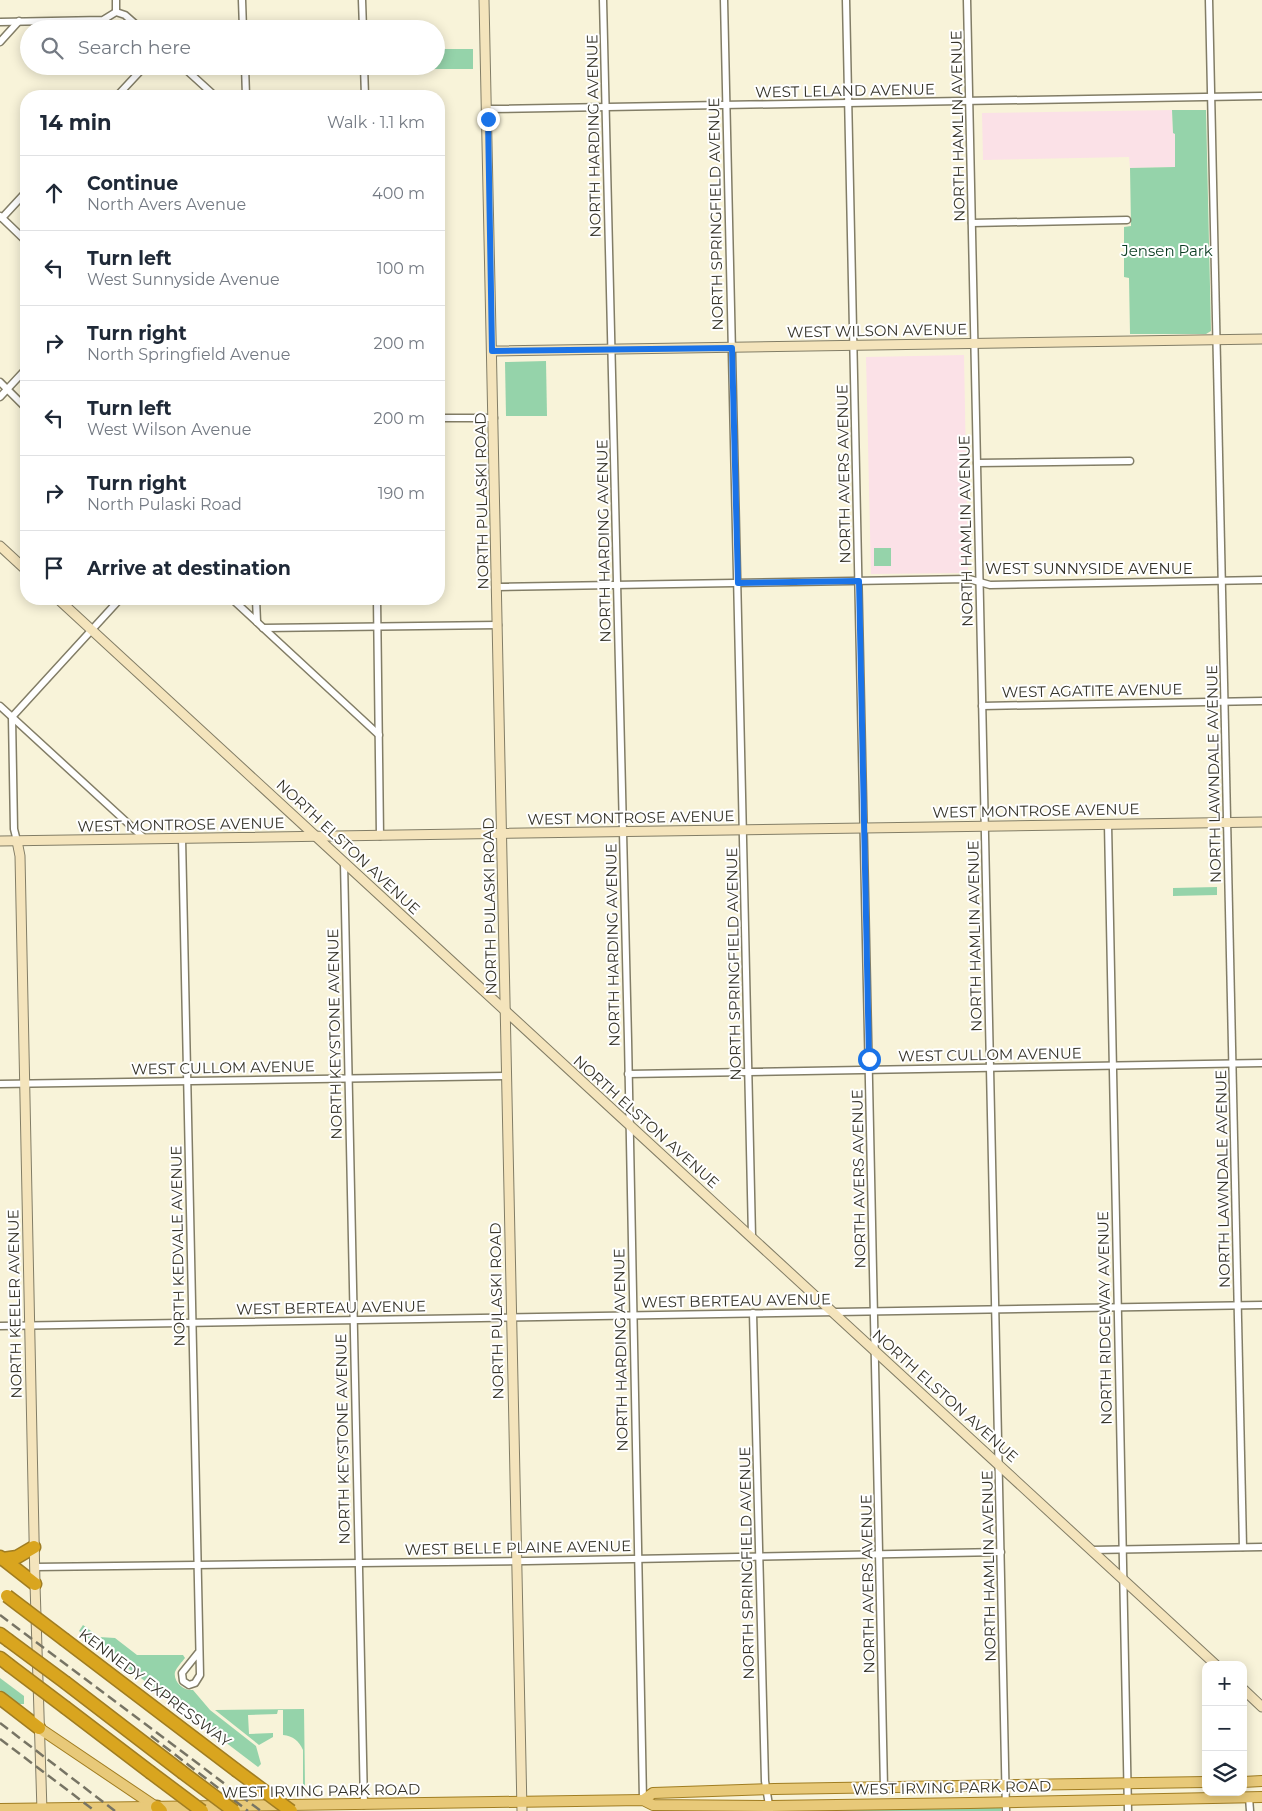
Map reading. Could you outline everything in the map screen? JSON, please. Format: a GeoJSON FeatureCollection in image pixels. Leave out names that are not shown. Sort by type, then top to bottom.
{"type":"FeatureCollection","features":[{"type":"Feature","properties":{"kind":"highway"},"geometry":{"type":"LineString","coordinates":[[1,1558],[17,1557],[34,1547]]}},
{"type":"Feature","properties":{"kind":"highway"},"geometry":{"type":"LineString","coordinates":[[1,1558],[35,1584]]}},
{"type":"Feature","properties":{"kind":"highway","name":"KENNEDY EXPRESSWAY"},"geometry":{"type":"LineString","coordinates":[[4,1593],[291,1811]]}},
{"type":"Feature","properties":{"kind":"highway"},"geometry":{"type":"LineString","coordinates":[[4,1637],[234,1811]]}},
{"type":"Feature","properties":{"kind":"highway"},"geometry":{"type":"LineString","coordinates":[[4,1661],[202,1811]]}},
{"type":"Feature","properties":{"kind":"highway"},"geometry":{"type":"LineString","coordinates":[[0,1698],[39,1728]]}},
{"type":"Feature","properties":{"kind":"main road","name":"NORTH PULASKI ROAD"},"geometry":{"type":"LineString","coordinates":[[484,0],[488,109],[522,1807]]}},
{"type":"Feature","properties":{"kind":"main road","name":"WEST WILSON AVENUE"},"geometry":{"type":"LineString","coordinates":[[492,351],[1262,339]]}},
{"type":"Feature","properties":{"kind":"main road"},"geometry":{"type":"LineString","coordinates":[[0,546],[20,564]]}},
{"type":"Feature","properties":{"kind":"main road","name":"NORTH ELSTON AVENUE"},"geometry":{"type":"LineString","coordinates":[[65,605],[1212,1661]]}},
{"type":"Feature","properties":{"kind":"main road","name":"WEST MONTROSE AVENUE"},"geometry":{"type":"LineString","coordinates":[[0,841],[1262,822]]}},
{"type":"Feature","properties":{"kind":"main road","name":"NORTH KEELER AVENUE"},"geometry":{"type":"LineString","coordinates":[[17,841],[20,856],[34,1547],[42,1810]]}},
{"type":"Feature","properties":{"kind":"main road"},"geometry":{"type":"LineString","coordinates":[[1247,1694],[1262,1707]]}},
{"type":"Feature","properties":{"kind":"main road"},"geometry":{"type":"LineString","coordinates":[[39,1728],[159,1809]]}},
{"type":"Feature","properties":{"kind":"main road"},"geometry":{"type":"LineString","coordinates":[[1247,1782],[1262,1781]]}},
{"type":"Feature","properties":{"kind":"main road","name":"WEST IRVING PARK ROAD"},"geometry":{"type":"LineString","coordinates":[[0,1810],[522,1807],[643,1800],[653,1794],[768,1790],[1202,1782]]}},
{"type":"Feature","properties":{"kind":"main road"},"geometry":{"type":"LineString","coordinates":[[884,1788],[885,1804]]}},
{"type":"Feature","properties":{"kind":"main road","name":"WEST IRVING PARK ROAD"},"geometry":{"type":"LineString","coordinates":[[643,1800],[653,1805],[770,1808],[885,1804],[1006,1807],[1128,1800],[1262,1797]]}},
{"type":"Feature","properties":{"kind":"street"},"geometry":{"type":"LineString","coordinates":[[116,0],[116,12]]}},
{"type":"Feature","properties":{"kind":"street"},"geometry":{"type":"LineString","coordinates":[[242,0],[243,20]]}},
{"type":"Feature","properties":{"kind":"street"},"geometry":{"type":"LineString","coordinates":[[362,0],[363,20]]}},
{"type":"Feature","properties":{"kind":"street","name":"NORTH HARDING AVENUE"},"geometry":{"type":"LineString","coordinates":[[604,0],[643,1800]]}},
{"type":"Feature","properties":{"kind":"street","name":"NORTH SPRINGFIELD AVENUE"},"geometry":{"type":"LineString","coordinates":[[724,0],[752,1237]]}},
{"type":"Feature","properties":{"kind":"street","name":"NORTH AVERS AVENUE"},"geometry":{"type":"LineString","coordinates":[[846,0],[884,1788]]}},
{"type":"Feature","properties":{"kind":"street","name":"NORTH HAMLIN AVENUE"},"geometry":{"type":"LineString","coordinates":[[967,0],[1006,1807]]}},
{"type":"Feature","properties":{"kind":"street","name":"NORTH LAWNDALE AVENUE"},"geometry":{"type":"LineString","coordinates":[[1209,0],[1243,1547]]}},
{"type":"Feature","properties":{"kind":"street"},"geometry":{"type":"LineString","coordinates":[[103,20],[116,12]]}},
{"type":"Feature","properties":{"kind":"street"},"geometry":{"type":"LineString","coordinates":[[116,12],[125,15],[131,20]]}},
{"type":"Feature","properties":{"kind":"street"},"geometry":{"type":"LineString","coordinates":[[0,22],[19,21]]}},
{"type":"Feature","properties":{"kind":"street"},"geometry":{"type":"LineString","coordinates":[[0,42],[19,21]]}},
{"type":"Feature","properties":{"kind":"street"},"geometry":{"type":"LineString","coordinates":[[123,90],[137,75]]}},
{"type":"Feature","properties":{"kind":"street"},"geometry":{"type":"LineString","coordinates":[[192,75],[208,90]]}},
{"type":"Feature","properties":{"kind":"street"},"geometry":{"type":"LineString","coordinates":[[245,75],[246,90]]}},
{"type":"Feature","properties":{"kind":"street"},"geometry":{"type":"LineString","coordinates":[[364,75],[365,90]]}},
{"type":"Feature","properties":{"kind":"street","name":"WEST LELAND AVENUE"},"geometry":{"type":"LineString","coordinates":[[488,109],[1262,96]]}},
{"type":"Feature","properties":{"kind":"street"},"geometry":{"type":"LineString","coordinates":[[20,198],[1,217],[20,234]]}},
{"type":"Feature","properties":{"kind":"street"},"geometry":{"type":"LineString","coordinates":[[972,223],[1127,220]]}},
{"type":"Feature","properties":{"kind":"street"},"geometry":{"type":"LineString","coordinates":[[0,397],[20,375]]}},
{"type":"Feature","properties":{"kind":"street"},"geometry":{"type":"LineString","coordinates":[[0,382],[20,402]]}},
{"type":"Feature","properties":{"kind":"street"},"geometry":{"type":"LineString","coordinates":[[445,418],[494,418]]}},
{"type":"Feature","properties":{"kind":"street"},"geometry":{"type":"LineString","coordinates":[[977,463],[1130,461]]}},
{"type":"Feature","properties":{"kind":"street","name":"WEST SUNNYSIDE AVENUE"},"geometry":{"type":"LineString","coordinates":[[497,587],[969,579],[990,585],[1262,580]]}},
{"type":"Feature","properties":{"kind":"street"},"geometry":{"type":"LineString","coordinates":[[12,717],[114,605]]}},
{"type":"Feature","properties":{"kind":"street"},"geometry":{"type":"LineString","coordinates":[[239,605],[379,735]]}},
{"type":"Feature","properties":{"kind":"street"},"geometry":{"type":"LineString","coordinates":[[256,605],[257,622]]}},
{"type":"Feature","properties":{"kind":"street"},"geometry":{"type":"LineString","coordinates":[[376,605],[380,836]]}},
{"type":"Feature","properties":{"kind":"street"},"geometry":{"type":"LineString","coordinates":[[263,628],[498,624]]}},
{"type":"Feature","properties":{"kind":"street","name":"WEST AGATITE AVENUE"},"geometry":{"type":"LineString","coordinates":[[982,706],[1262,700]]}},
{"type":"Feature","properties":{"kind":"street"},"geometry":{"type":"LineString","coordinates":[[0,706],[144,839]]}},
{"type":"Feature","properties":{"kind":"street","name":"NORTH KEELER AVENUE"},"geometry":{"type":"LineString","coordinates":[[12,717],[14,829],[17,841]]}},
{"type":"Feature","properties":{"kind":"street","name":"NORTH RIDGEWAY AVENUE"},"geometry":{"type":"LineString","coordinates":[[1108,824],[1128,1811]]}},
{"type":"Feature","properties":{"kind":"street","name":"NORTH KEDVALE AVENUE"},"geometry":{"type":"LineString","coordinates":[[182,838],[198,1653],[200,1675],[198,1680],[192,1685],[186,1684],[182,1678],[182,1673],[198,1653]]}},
{"type":"Feature","properties":{"kind":"street","name":"NORTH KEYSTONE AVENUE"},"geometry":{"type":"LineString","coordinates":[[344,862],[364,1808]]}},
{"type":"Feature","properties":{"kind":"street","name":"WEST CULLOM AVENUE"},"geometry":{"type":"LineString","coordinates":[[628,1074],[1262,1063]]}},
{"type":"Feature","properties":{"kind":"street","name":"WEST CULLOM AVENUE"},"geometry":{"type":"LineString","coordinates":[[0,1084],[506,1076]]}},
{"type":"Feature","properties":{"kind":"street","name":"WEST BERTEAU AVENUE"},"geometry":{"type":"LineString","coordinates":[[0,1326],[1262,1305]]}},
{"type":"Feature","properties":{"kind":"street","name":"NORTH SPRINGFIELD AVENUE"},"geometry":{"type":"LineString","coordinates":[[753,1313],[765,1780],[770,1808]]}},
{"type":"Feature","properties":{"kind":"street"},"geometry":{"type":"LineString","coordinates":[[1092,1550],[1262,1547]]}},
{"type":"Feature","properties":{"kind":"street","name":"WEST BELLE PLAINE AVENUE"},"geometry":{"type":"LineString","coordinates":[[35,1567],[1001,1552]]}},
{"type":"Feature","properties":{"kind":"street"},"geometry":{"type":"LineString","coordinates":[[1249,1797],[1250,1811]]}},
{"type":"Feature","properties":{"kind":"shaded area"},"geometry":{"type":"Polygon","coordinates":[[[1172,110],[1173,133],[1175,133],[1175,167],[1130,168],[1129,157],[983,160],[982,113],[1172,110]]]}},
{"type":"Feature","properties":{"kind":"shaded area"},"geometry":{"type":"Polygon","coordinates":[[[964,355],[968,573],[871,574],[866,357],[964,355]]]}},
{"type":"Feature","properties":{"kind":"green space"},"geometry":{"type":"Polygon","coordinates":[[[445,49],[473,49],[473,69],[445,69],[445,49]]]}},
{"type":"Feature","properties":{"kind":"green space","name":"Jensen Park"},"geometry":{"type":"Polygon","coordinates":[[[1172,110],[1206,110],[1211,331],[1206,334],[1130,334],[1129,278],[1124,277],[1124,227],[1131,226],[1130,168],[1175,167],[1175,134],[1173,133],[1172,110]]]}},
{"type":"Feature","properties":{"kind":"green space"},"geometry":{"type":"Polygon","coordinates":[[[546,361],[547,416],[506,416],[505,362],[546,361]]]}},
{"type":"Feature","properties":{"kind":"green space"},"geometry":{"type":"Polygon","coordinates":[[[874,548],[891,548],[891,566],[874,566],[874,548]]]}},
{"type":"Feature","properties":{"kind":"green space"},"geometry":{"type":"Polygon","coordinates":[[[1217,887],[1217,895],[1173,896],[1173,888],[1217,887]]]}},
{"type":"Feature","properties":{"kind":"green space"},"geometry":{"type":"Polygon","coordinates":[[[83,1625],[99,1637],[115,1638],[137,1655],[183,1655],[185,1658],[175,1672],[177,1682],[186,1689],[193,1690],[210,1710],[256,1746],[261,1764],[258,1767],[79,1631],[83,1625]]]}},
{"type":"Feature","properties":{"kind":"green space"},"geometry":{"type":"Polygon","coordinates":[[[0,1678],[24,1696],[24,1704],[19,1704],[0,1690],[0,1678]]]}},
{"type":"Feature","properties":{"kind":"green space"},"geometry":{"type":"Polygon","coordinates":[[[304,1709],[305,1786],[303,1787],[303,1750],[300,1744],[290,1736],[283,1735],[283,1710],[278,1710],[277,1714],[248,1715],[249,1734],[273,1733],[273,1737],[259,1745],[215,1710],[304,1709]]]}},
{"type":"Feature","properties":{"kind":"green space"},"geometry":{"type":"Polygon","coordinates":[[[1001,1807],[1001,1811],[818,1811],[1001,1807]]]}},
{"type":"Feature","properties":{"kind":"railway"},"geometry":{"type":"LineString","coordinates":[[0,1615],[261,1811]]}},
{"type":"Feature","properties":{"kind":"railway"},"geometry":{"type":"LineString","coordinates":[[0,1723],[115,1811]]}},
{"type":"Feature","properties":{"kind":"railway"},"geometry":{"type":"LineString","coordinates":[[151,1736],[248,1811]]}},
{"type":"Feature","properties":{"kind":"railway"},"geometry":{"type":"LineString","coordinates":[[0,1739],[95,1811]]}},
{"type":"Feature","properties":{"kind":"route"},"geometry":{"type":"LineString","coordinates":[[488,119],[492,351],[732,348],[738,583],[859,581],[869,1059]]}}]}
